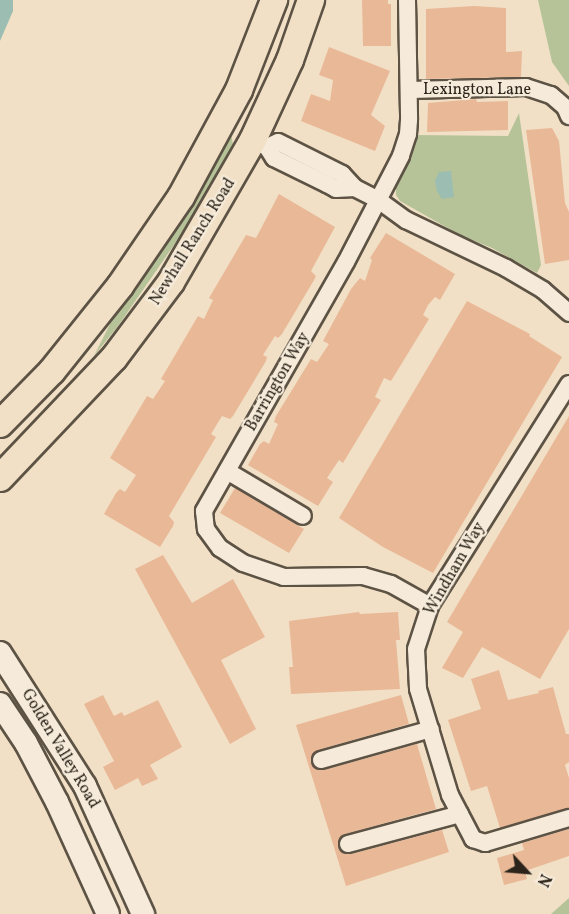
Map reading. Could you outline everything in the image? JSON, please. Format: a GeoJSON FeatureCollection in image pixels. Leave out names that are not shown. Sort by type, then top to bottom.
{"type":"FeatureCollection","features":[{"type":"Feature","properties":{"kind":"main road","name":"Newhall Ranch Road"},"geometry":{"type":"LineString","coordinates":[[0,424],[52,371],[114,294],[181,197],[239,90],[274,0]]}},
{"type":"Feature","properties":{"kind":"main road"},"geometry":{"type":"LineString","coordinates":[[260,143],[244,133],[240,123],[242,111],[289,0]]}},
{"type":"Feature","properties":{"kind":"main road","name":"Newhall Ranch Road"},"geometry":{"type":"LineString","coordinates":[[0,478],[122,349],[171,282],[260,143],[311,0]]}},
{"type":"Feature","properties":{"kind":"main road","name":"Golden Valley Road"},"geometry":{"type":"LineString","coordinates":[[0,654],[86,786],[143,914]]}},
{"type":"Feature","properties":{"kind":"main road","name":"Golden Valley Road"},"geometry":{"type":"LineString","coordinates":[[0,704],[34,757],[108,914]]}},
{"type":"Feature","properties":{"kind":"main road"},"geometry":{"type":"LineString","coordinates":[[34,757],[61,777],[94,833],[99,836],[108,833]]}},
{"type":"Feature","properties":{"kind":"street","name":"Barrington Way"},"geometry":{"type":"LineString","coordinates":[[407,0],[410,90],[408,134],[401,156],[346,262],[204,511],[206,529],[220,548],[243,563],[284,577],[363,576],[391,584],[430,606]]}},
{"type":"Feature","properties":{"kind":"street","name":"Lexington Lane"},"geometry":{"type":"LineString","coordinates":[[410,90],[526,87],[551,95],[565,107],[569,117]]}},
{"type":"Feature","properties":{"kind":"street"},"geometry":{"type":"LineString","coordinates":[[260,143],[274,158],[336,189],[355,188],[406,220],[506,268],[568,308]]}},
{"type":"Feature","properties":{"kind":"street","name":"Windham Way"},"geometry":{"type":"LineString","coordinates":[[569,384],[430,606],[416,649],[418,689],[450,795],[473,839],[485,843],[569,819]]}},
{"type":"Feature","properties":{"kind":"street"},"geometry":{"type":"LineString","coordinates":[[227,471],[303,516]]}},
{"type":"Feature","properties":{"kind":"street"},"geometry":{"type":"LineString","coordinates":[[321,760],[431,729]]}},
{"type":"Feature","properties":{"kind":"street"},"geometry":{"type":"LineString","coordinates":[[348,844],[460,814]]}},
{"type":"Feature","properties":{"kind":"green space"},"geometry":{"type":"Polygon","coordinates":[[[538,0],[569,0],[569,86],[552,62],[538,0]]]}},
{"type":"Feature","properties":{"kind":"green space"},"geometry":{"type":"Polygon","coordinates":[[[519,113],[541,265],[537,273],[492,248],[460,235],[400,201],[396,195],[396,185],[415,135],[508,136],[519,113]]]}},
{"type":"Feature","properties":{"kind":"green space"},"geometry":{"type":"Polygon","coordinates":[[[230,130],[233,144],[183,232],[118,326],[94,356],[111,322],[176,227],[230,130]]]}},
{"type":"Feature","properties":{"kind":"green space"},"geometry":{"type":"Polygon","coordinates":[[[569,898],[569,914],[551,914],[569,898]]]}},
{"type":"Feature","properties":{"kind":"water"},"geometry":{"type":"Polygon","coordinates":[[[0,0],[13,0],[13,11],[0,41],[0,0]]]}},
{"type":"Feature","properties":{"kind":"water"},"geometry":{"type":"Polygon","coordinates":[[[451,171],[454,197],[442,199],[435,181],[439,172],[451,171]]]}},
{"type":"Feature","properties":{"kind":"building"},"geometry":{"type":"Polygon","coordinates":[[[362,0],[388,0],[388,4],[391,4],[391,46],[363,46],[362,0]]]}},
{"type":"Feature","properties":{"kind":"building"},"geometry":{"type":"Polygon","coordinates":[[[474,6],[506,8],[506,52],[522,51],[521,77],[426,79],[426,9],[474,6]]]}},
{"type":"Feature","properties":{"kind":"building"},"geometry":{"type":"Polygon","coordinates":[[[329,47],[390,71],[371,115],[385,126],[375,151],[301,121],[311,94],[330,101],[333,80],[319,75],[329,47]]]}},
{"type":"Feature","properties":{"kind":"building"},"geometry":{"type":"Polygon","coordinates":[[[476,99],[477,102],[508,101],[508,130],[427,132],[428,103],[476,99]]]}},
{"type":"Feature","properties":{"kind":"building"},"geometry":{"type":"Polygon","coordinates":[[[552,128],[559,141],[565,203],[569,212],[569,260],[545,264],[526,130],[552,128]]]}},
{"type":"Feature","properties":{"kind":"building"},"geometry":{"type":"Polygon","coordinates":[[[279,194],[335,227],[311,271],[316,276],[314,280],[282,334],[278,338],[275,336],[263,355],[267,357],[266,361],[233,416],[230,419],[222,416],[211,434],[216,437],[169,516],[174,522],[173,526],[160,547],[104,514],[116,493],[120,489],[125,492],[136,475],[110,458],[147,396],[153,399],[165,381],[161,379],[198,316],[204,319],[213,300],[209,298],[246,235],[256,238],[279,194]]]}},
{"type":"Feature","properties":{"kind":"building"},"geometry":{"type":"Polygon","coordinates":[[[386,233],[455,274],[440,300],[435,297],[428,305],[423,315],[429,319],[391,381],[384,378],[375,397],[381,400],[343,463],[339,460],[327,478],[333,482],[318,506],[248,465],[260,444],[264,441],[269,444],[278,424],[274,422],[276,416],[311,359],[317,362],[329,344],[323,341],[351,289],[360,278],[365,281],[372,260],[370,258],[386,233]]]}},
{"type":"Feature","properties":{"kind":"building"},"geometry":{"type":"Polygon","coordinates":[[[467,301],[530,334],[529,336],[562,357],[433,573],[383,547],[339,518],[467,301]]]}},
{"type":"Feature","properties":{"kind":"building"},"geometry":{"type":"Polygon","coordinates":[[[569,416],[569,629],[540,679],[482,647],[463,678],[442,668],[463,632],[447,622],[569,416]]]}},
{"type":"Feature","properties":{"kind":"building"},"geometry":{"type":"Polygon","coordinates":[[[235,488],[304,529],[289,553],[220,513],[235,488]]]}},
{"type":"Feature","properties":{"kind":"building"},"geometry":{"type":"Polygon","coordinates":[[[163,555],[192,603],[233,579],[265,637],[221,660],[256,729],[230,744],[135,569],[163,555]]]}},
{"type":"Feature","properties":{"kind":"building"},"geometry":{"type":"Polygon","coordinates":[[[359,612],[360,614],[398,612],[400,640],[396,640],[400,689],[291,694],[289,667],[293,667],[289,621],[359,612]]]}},
{"type":"Feature","properties":{"kind":"building"},"geometry":{"type":"Polygon","coordinates":[[[499,670],[508,700],[539,693],[538,691],[553,687],[566,734],[569,734],[569,762],[565,765],[569,778],[569,808],[500,828],[487,786],[471,791],[448,720],[481,709],[471,679],[499,670]]]}},
{"type":"Feature","properties":{"kind":"building"},"geometry":{"type":"Polygon","coordinates":[[[103,695],[114,716],[122,712],[124,716],[158,700],[182,747],[150,765],[158,779],[142,786],[138,778],[115,790],[103,767],[114,761],[84,704],[103,695]]]}},
{"type":"Feature","properties":{"kind":"building"},"geometry":{"type":"Polygon","coordinates":[[[401,695],[409,724],[318,750],[311,757],[311,763],[318,770],[324,770],[417,744],[436,809],[345,834],[338,841],[338,847],[345,854],[351,854],[442,830],[449,852],[346,886],[296,725],[401,695]]]}},
{"type":"Feature","properties":{"kind":"building"},"geometry":{"type":"Polygon","coordinates":[[[569,829],[569,856],[525,871],[527,879],[504,885],[497,858],[524,850],[522,843],[569,829]]]}}]}
